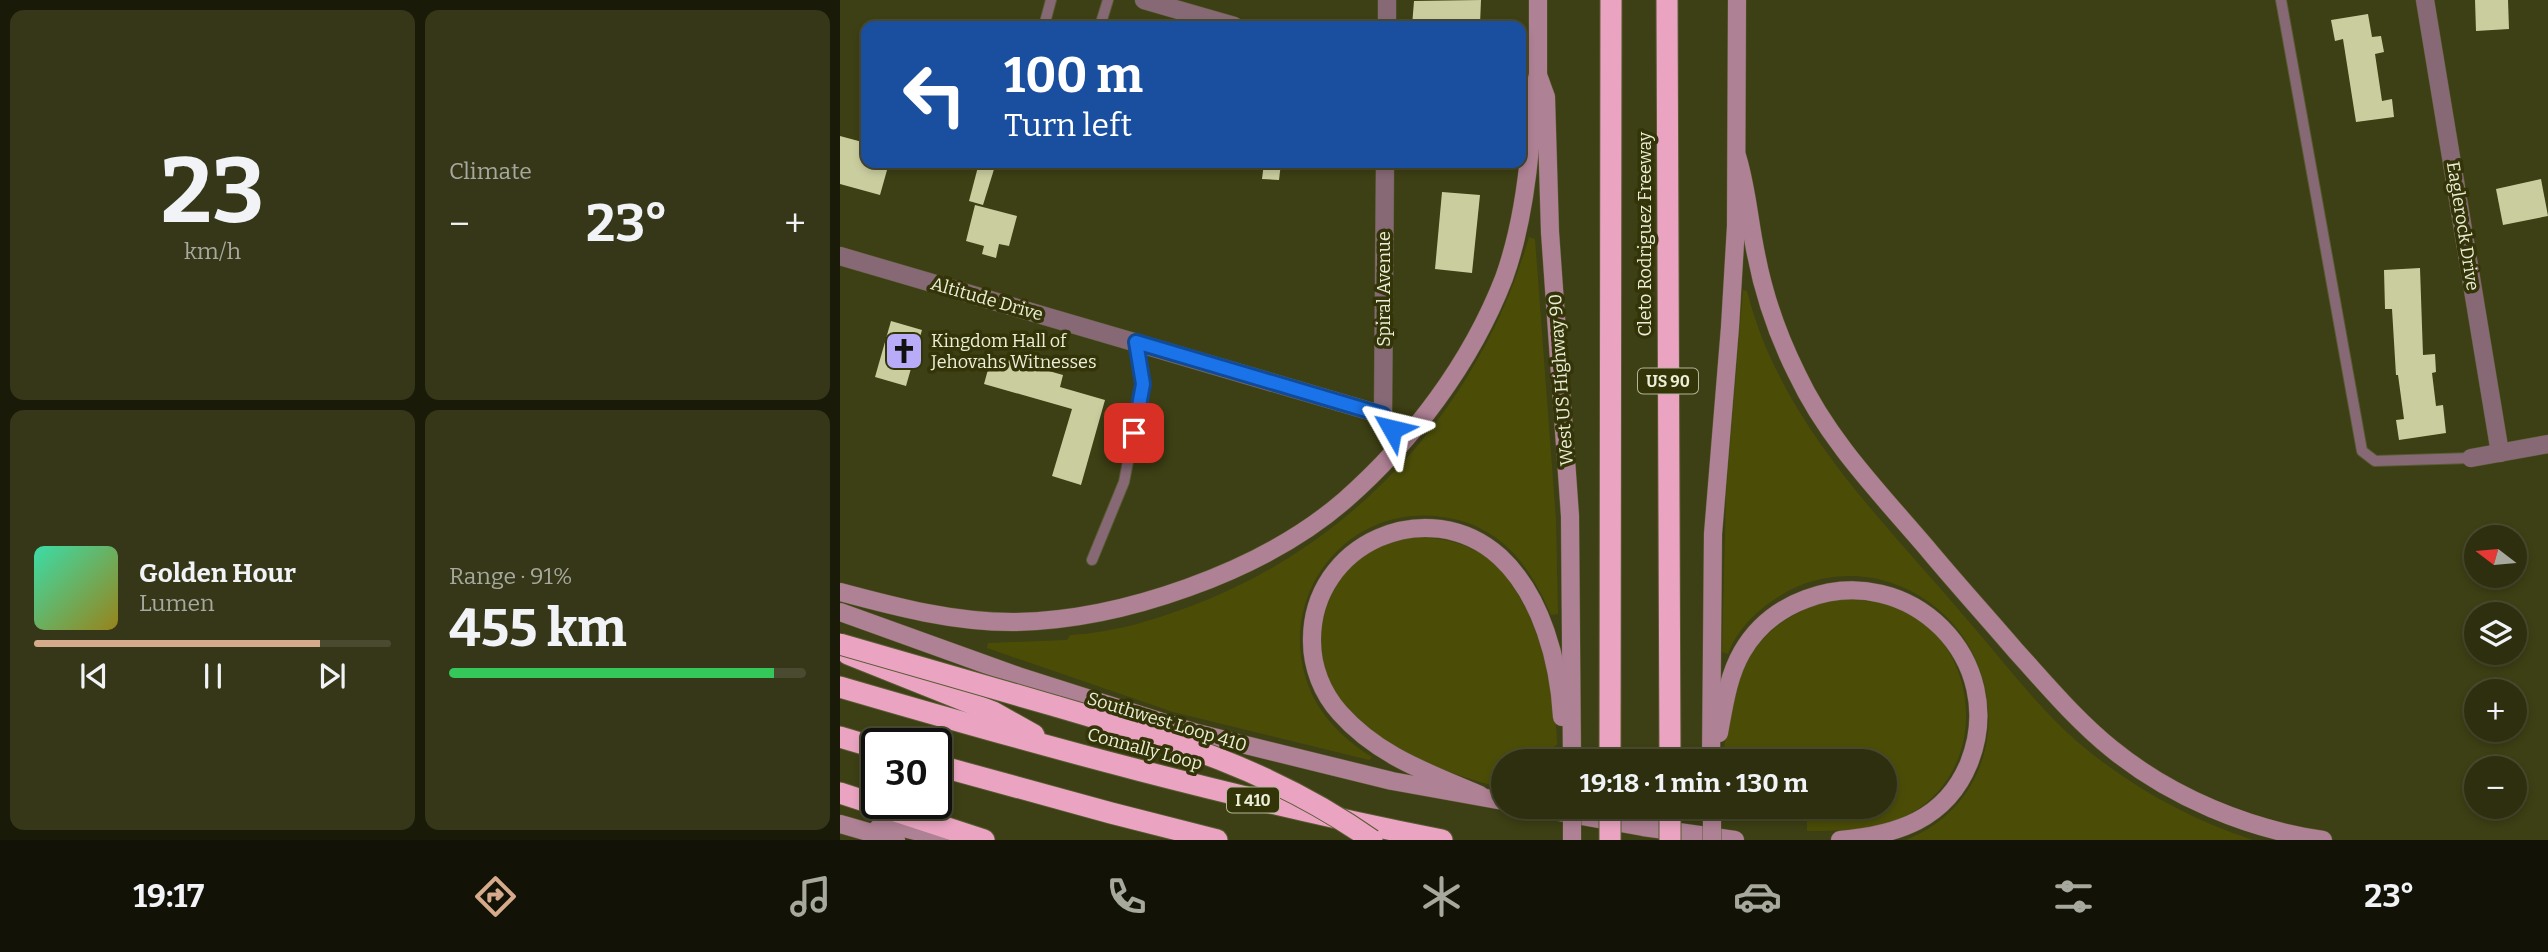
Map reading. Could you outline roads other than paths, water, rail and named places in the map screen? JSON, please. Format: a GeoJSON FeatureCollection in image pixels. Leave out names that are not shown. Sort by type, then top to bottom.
{"type":"FeatureCollection","features":[{"type":"Feature","properties":{"kind":"highway","name":"Cleto Rodriguez Freeway"},"geometry":{"type":"LineString","coordinates":[[1610,749],[1611,0]]}},
{"type":"Feature","properties":{"kind":"highway","name":"Cleto Rodriguez Freeway"},"geometry":{"type":"LineString","coordinates":[[1667,0],[1670,749]]}},
{"type":"Feature","properties":{"kind":"highway"},"geometry":{"type":"LineString","coordinates":[[840,644],[1204,752],[1297,795],[1371,840]]}},
{"type":"Feature","properties":{"kind":"highway"},"geometry":{"type":"LineString","coordinates":[[840,651],[993,712],[1066,752]]}},
{"type":"Feature","properties":{"kind":"highway","name":"Connally Loop"},"geometry":{"type":"LineString","coordinates":[[840,687],[1066,752],[1260,802],[1442,840]]}},
{"type":"Feature","properties":{"kind":"highway"},"geometry":{"type":"LineString","coordinates":[[840,737],[861,743]]}},
{"type":"Feature","properties":{"kind":"highway"},"geometry":{"type":"LineString","coordinates":[[952,769],[1217,840]]}},
{"type":"Feature","properties":{"kind":"highway"},"geometry":{"type":"LineString","coordinates":[[840,793],[984,840]]}},
{"type":"Feature","properties":{"kind":"highway"},"geometry":{"type":"LineString","coordinates":[[1610,819],[1610,840]]}},
{"type":"Feature","properties":{"kind":"highway"},"geometry":{"type":"LineString","coordinates":[[1670,819],[1670,840]]}},
{"type":"Feature","properties":{"kind":"main road","name":"West US Highway 90"},"geometry":{"type":"LineString","coordinates":[[1538,0],[1538,75],[1546,97],[1550,232],[1570,516],[1572,749]]}},
{"type":"Feature","properties":{"kind":"main road"},"geometry":{"type":"LineString","coordinates":[[1712,749],[1713,534],[1732,306],[1737,156],[1737,0]]}},
{"type":"Feature","properties":{"kind":"main road"},"geometry":{"type":"LineString","coordinates":[[1526,114],[1538,75]]}},
{"type":"Feature","properties":{"kind":"main road"},"geometry":{"type":"LineString","coordinates":[[1737,156],[1746,188],[1762,282],[1779,335],[1814,407],[1865,476],[2053,693],[2113,749],[2161,782],[2218,810],[2260,825],[2323,840]]}},
{"type":"Feature","properties":{"kind":"main road"},"geometry":{"type":"LineString","coordinates":[[840,592],[929,614],[1001,622],[1075,617],[1139,603],[1217,576],[1301,531],[1343,501],[1401,444],[1463,359],[1481,328],[1502,281],[1517,233],[1523,200],[1524,168]]}},
{"type":"Feature","properties":{"kind":"main road"},"geometry":{"type":"LineString","coordinates":[[1480,795],[1414,767],[1377,746],[1340,713],[1320,681],[1312,645],[1313,623],[1318,604],[1326,585],[1342,564],[1355,551],[1375,539],[1408,529],[1442,529],[1476,541],[1504,562],[1523,587],[1547,639],[1558,681],[1563,726],[1570,749]]}},
{"type":"Feature","properties":{"kind":"main road"},"geometry":{"type":"LineString","coordinates":[[1716,749],[1735,666],[1744,649],[1770,618],[1802,600],[1840,590],[1877,592],[1914,606],[1950,636],[1971,673],[1978,712],[1973,749],[1965,772],[1950,794],[1922,819],[1890,833],[1840,840]]}},
{"type":"Feature","properties":{"kind":"main road","name":"Southwest Loop 410"},"geometry":{"type":"LineString","coordinates":[[840,612],[1018,676],[1198,733],[1432,790],[1491,798]]}},
{"type":"Feature","properties":{"kind":"main road"},"geometry":{"type":"LineString","coordinates":[[1572,819],[1572,840]]}},
{"type":"Feature","properties":{"kind":"main road"},"geometry":{"type":"LineString","coordinates":[[1605,819],[1735,840]]}},
{"type":"Feature","properties":{"kind":"main road"},"geometry":{"type":"LineString","coordinates":[[1712,819],[1712,840]]}},
{"type":"Feature","properties":{"kind":"main road"},"geometry":{"type":"LineString","coordinates":[[840,824],[873,837],[896,840]]}},
{"type":"Feature","properties":{"kind":"main road"},"geometry":{"type":"LineString","coordinates":[[873,837],[882,824],[888,824],[951,840]]}},
{"type":"Feature","properties":{"kind":"street"},"geometry":{"type":"LineString","coordinates":[[1144,0],[1217,21]]}},
{"type":"Feature","properties":{"kind":"street"},"geometry":{"type":"LineString","coordinates":[[1387,0],[1387,21]]}},
{"type":"Feature","properties":{"kind":"street","name":"Eaglerock Drive"},"geometry":{"type":"LineString","coordinates":[[2425,0],[2500,453]]}},
{"type":"Feature","properties":{"kind":"street","name":"Spiral Avenue"},"geometry":{"type":"LineString","coordinates":[[1383,415],[1385,168]]}},
{"type":"Feature","properties":{"kind":"street","name":"Altitude Drive"},"geometry":{"type":"LineString","coordinates":[[840,256],[1383,415]]}},
{"type":"Feature","properties":{"kind":"street"},"geometry":{"type":"LineString","coordinates":[[1383,415],[1401,444]]}},
{"type":"Feature","properties":{"kind":"street"},"geometry":{"type":"LineString","coordinates":[[2471,458],[2548,444]]}},
{"type":"Feature","properties":{"kind":"lane"},"geometry":{"type":"LineString","coordinates":[[1045,21],[1051,0]]}},
{"type":"Feature","properties":{"kind":"lane"},"geometry":{"type":"LineString","coordinates":[[1102,21],[1108,0]]}},
{"type":"Feature","properties":{"kind":"lane"},"geometry":{"type":"LineString","coordinates":[[2281,0],[2362,451],[2375,461],[2471,458]]}},
{"type":"Feature","properties":{"kind":"lane"},"geometry":{"type":"LineString","coordinates":[[1092,560],[1124,482],[1143,384],[1136,342]]}},
{"type":"Feature","properties":{"kind":"place","name":"Kingdom Hall of Jehovahs Witnesses"},"geometry":{"type":"Point","coordinates":[904,351]}}]}
